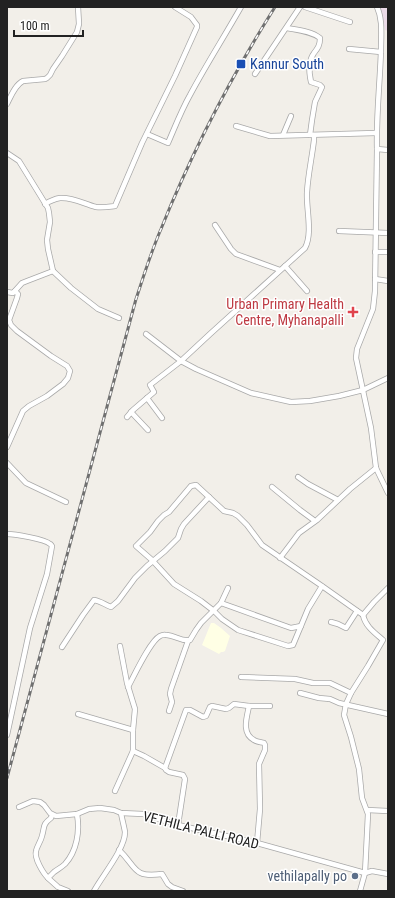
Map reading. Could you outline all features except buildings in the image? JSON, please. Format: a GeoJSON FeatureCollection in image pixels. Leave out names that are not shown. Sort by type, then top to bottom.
{"type":"FeatureCollection","features":[{"type":"Feature","properties":{"kind":"street"},"geometry":{"type":"LineString","coordinates":[[7,104],[12,92],[20,82],[48,78],[77,32],[79,24],[78,7]]}},
{"type":"Feature","properties":{"kind":"street"},"geometry":{"type":"LineString","coordinates":[[45,204],[55,199],[62,198],[78,200],[95,207],[106,208],[114,206],[197,28],[197,25],[191,17],[175,7]]}},
{"type":"Feature","properties":{"kind":"street"},"geometry":{"type":"LineString","coordinates":[[147,134],[168,143],[189,97],[241,7]]}},
{"type":"Feature","properties":{"kind":"street"},"geometry":{"type":"LineString","coordinates":[[255,74],[300,7]]}},
{"type":"Feature","properties":{"kind":"street"},"geometry":{"type":"LineString","coordinates":[[305,7],[350,22]]}},
{"type":"Feature","properties":{"kind":"street"},"geometry":{"type":"LineString","coordinates":[[377,7],[381,22],[381,75],[376,133],[375,291],[373,309],[357,349],[356,358],[371,428],[376,468],[388,493]]}},
{"type":"Feature","properties":{"kind":"street"},"geometry":{"type":"LineString","coordinates":[[127,418],[131,412],[154,392],[150,385],[181,362],[280,270],[306,248],[309,227],[307,193],[314,140],[312,135],[312,120],[315,102],[322,87],[311,82],[309,74],[314,53],[320,43],[320,38],[287,28]]}},
{"type":"Feature","properties":{"kind":"street"},"geometry":{"type":"LineString","coordinates":[[349,49],[381,52]]}},
{"type":"Feature","properties":{"kind":"street"},"geometry":{"type":"LineString","coordinates":[[283,135],[291,116]]}},
{"type":"Feature","properties":{"kind":"street"},"geometry":{"type":"LineString","coordinates":[[236,126],[270,136],[376,133]]}},
{"type":"Feature","properties":{"kind":"street"},"geometry":{"type":"LineString","coordinates":[[377,149],[388,150]]}},
{"type":"Feature","properties":{"kind":"street"},"geometry":{"type":"LineString","coordinates":[[7,153],[19,161],[48,208],[50,222],[47,240],[53,271],[71,288],[98,309],[119,318]]}},
{"type":"Feature","properties":{"kind":"street"},"geometry":{"type":"LineString","coordinates":[[215,225],[236,254],[280,270]]}},
{"type":"Feature","properties":{"kind":"street"},"geometry":{"type":"LineString","coordinates":[[339,232],[388,233]]}},
{"type":"Feature","properties":{"kind":"street"},"geometry":{"type":"LineString","coordinates":[[375,252],[388,252]]}},
{"type":"Feature","properties":{"kind":"street"},"geometry":{"type":"LineString","coordinates":[[285,266],[307,291]]}},
{"type":"Feature","properties":{"kind":"street"},"geometry":{"type":"LineString","coordinates":[[7,292],[12,293],[22,283],[53,271]]}},
{"type":"Feature","properties":{"kind":"street"},"geometry":{"type":"LineString","coordinates":[[375,279],[388,281]]}},
{"type":"Feature","properties":{"kind":"street"},"geometry":{"type":"LineString","coordinates":[[7,447],[23,411],[63,384],[68,378],[70,371],[67,366],[51,356],[11,325],[9,320],[18,294],[15,291]]}},
{"type":"Feature","properties":{"kind":"street"},"geometry":{"type":"LineString","coordinates":[[146,334],[181,362],[251,393],[291,402],[310,401],[363,390],[388,378]]}},
{"type":"Feature","properties":{"kind":"street"},"geometry":{"type":"LineString","coordinates":[[147,398],[162,418]]}},
{"type":"Feature","properties":{"kind":"street"},"geometry":{"type":"LineString","coordinates":[[131,412],[148,430]]}},
{"type":"Feature","properties":{"kind":"street"},"geometry":{"type":"LineString","coordinates":[[7,463],[26,483],[66,502]]}},
{"type":"Feature","properties":{"kind":"street"},"geometry":{"type":"LineString","coordinates":[[280,558],[299,533],[376,468]]}},
{"type":"Feature","properties":{"kind":"street"},"geometry":{"type":"LineString","coordinates":[[298,477],[338,500]]}},
{"type":"Feature","properties":{"kind":"street"},"geometry":{"type":"LineString","coordinates":[[322,586],[308,609],[296,640],[293,645],[288,646],[238,630],[222,619],[201,601],[174,584],[153,561],[136,546],[150,532],[158,521],[169,512],[191,486],[196,485],[224,510],[238,516],[262,545],[322,586],[363,615],[367,625],[383,640],[351,693],[346,704],[344,715],[359,769],[362,798],[368,814],[365,873],[360,891]]}},
{"type":"Feature","properties":{"kind":"street"},"geometry":{"type":"LineString","coordinates":[[272,488],[315,521]]}},
{"type":"Feature","properties":{"kind":"street"},"geometry":{"type":"LineString","coordinates":[[62,647],[94,600],[107,606],[111,606],[118,601],[135,578],[178,538],[184,524],[209,497]]}},
{"type":"Feature","properties":{"kind":"street"},"geometry":{"type":"LineString","coordinates":[[7,534],[40,540],[49,543],[52,546],[47,574],[30,628],[7,735]]}},
{"type":"Feature","properties":{"kind":"street"},"geometry":{"type":"LineString","coordinates":[[169,710],[172,702],[170,694],[171,690],[188,641],[201,623],[221,603],[228,588]]}},
{"type":"Feature","properties":{"kind":"street"},"geometry":{"type":"LineString","coordinates":[[363,615],[388,588]]}},
{"type":"Feature","properties":{"kind":"street"},"geometry":{"type":"LineString","coordinates":[[221,603],[291,628],[301,626]]}},
{"type":"Feature","properties":{"kind":"street"},"geometry":{"type":"LineString","coordinates":[[331,622],[346,628],[357,611]]}},
{"type":"Feature","properties":{"kind":"street"},"geometry":{"type":"LineString","coordinates":[[128,687],[142,661],[160,635],[165,634],[188,641]]}},
{"type":"Feature","properties":{"kind":"street"},"geometry":{"type":"LineString","coordinates":[[115,791],[133,751],[135,709],[128,687],[120,646]]}},
{"type":"Feature","properties":{"kind":"street"},"geometry":{"type":"LineString","coordinates":[[241,676],[295,679],[313,683],[330,683],[351,693]]}},
{"type":"Feature","properties":{"kind":"street"},"geometry":{"type":"LineString","coordinates":[[300,693],[388,714]]}},
{"type":"Feature","properties":{"kind":"street"},"geometry":{"type":"LineString","coordinates":[[165,768],[186,710],[190,710],[200,716],[205,717],[212,706],[226,709],[234,704],[270,706]]}},
{"type":"Feature","properties":{"kind":"street"},"geometry":{"type":"LineString","coordinates":[[249,706],[245,728],[253,740],[264,743],[265,745],[260,764],[260,809],[257,843]]}},
{"type":"Feature","properties":{"kind":"street"},"geometry":{"type":"LineString","coordinates":[[78,714],[133,730]]}},
{"type":"Feature","properties":{"kind":"street"},"geometry":{"type":"LineString","coordinates":[[133,751],[165,768],[169,772],[183,775],[185,779],[178,825]]}},
{"type":"Feature","properties":{"kind":"street"},"geometry":{"type":"LineString","coordinates":[[20,807],[37,801],[42,803],[47,811],[52,814],[51,818],[44,826],[35,856],[48,878],[58,887],[68,891]]}},
{"type":"Feature","properties":{"kind":"street","name":"VETHILA PALLI ROAD"},"geometry":{"type":"LineString","coordinates":[[52,814],[56,816],[77,814],[88,809],[100,808],[114,810],[121,813],[143,814],[178,825],[257,843],[365,873],[372,871],[388,874]]}},
{"type":"Feature","properties":{"kind":"street"},"geometry":{"type":"LineString","coordinates":[[367,810],[388,811]]}},
{"type":"Feature","properties":{"kind":"street"},"geometry":{"type":"LineString","coordinates":[[94,891],[119,850],[124,838],[125,831],[121,813]]}},
{"type":"Feature","properties":{"kind":"street"},"geometry":{"type":"LineString","coordinates":[[48,878],[64,865],[71,856],[78,836],[77,814]]}},
{"type":"Feature","properties":{"kind":"street"},"geometry":{"type":"LineString","coordinates":[[119,850],[138,872],[147,875],[162,874],[168,884],[183,891]]}},
{"type":"Feature","properties":{"kind":"shaded area"},"geometry":{"type":"Polygon","coordinates":[[[380,7],[388,7],[388,31],[385,30],[380,7]]]}},
{"type":"Feature","properties":{"kind":"shaded area"},"geometry":{"type":"Polygon","coordinates":[[[211,623],[214,623],[230,636],[225,651],[219,654],[202,645],[211,623]]]}},
{"type":"Feature","properties":{"kind":"railway"},"geometry":{"type":"LineString","coordinates":[[7,778],[136,299],[157,238],[213,115],[243,60],[275,7]]}},
{"type":"Feature","properties":{"kind":"place","name":"Kannur South"},"geometry":{"type":"Point","coordinates":[241,64]}},
{"type":"Feature","properties":{"kind":"place","name":"Urban Primary Health Centre, Myhanapalli"},"geometry":{"type":"Point","coordinates":[353,312]}},
{"type":"Feature","properties":{"kind":"place","name":"vethilapally po"},"geometry":{"type":"Point","coordinates":[355,876]}}]}
